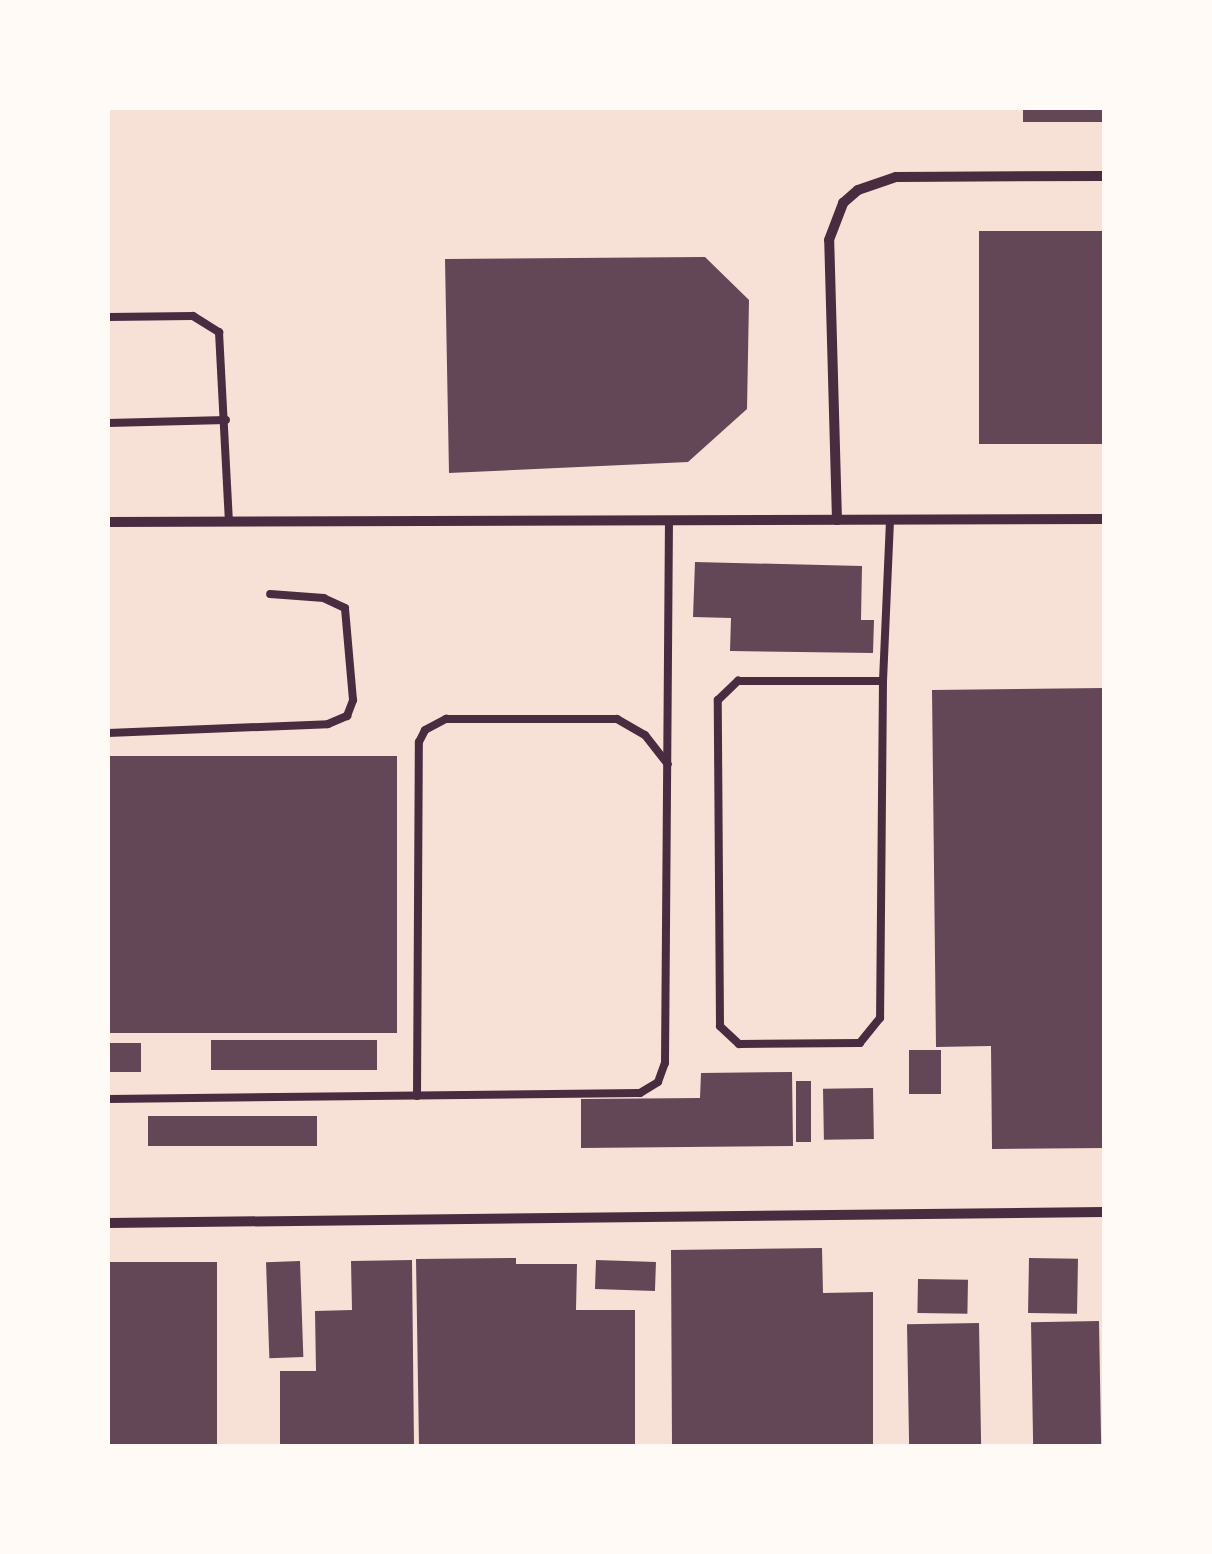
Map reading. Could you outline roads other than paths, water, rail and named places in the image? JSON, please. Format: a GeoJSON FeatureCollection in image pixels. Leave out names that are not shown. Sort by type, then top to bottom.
{"type":"FeatureCollection","features":[{"type":"Feature","properties":{"kind":"street"},"geometry":{"type":"LineString","coordinates":[[837,520],[830,240],[844,203],[868,185],[896,178],[1104,176]]}},
{"type":"Feature","properties":{"kind":"street"},"geometry":{"type":"LineString","coordinates":[[108,522],[1104,519]]}},
{"type":"Feature","properties":{"kind":"street"},"geometry":{"type":"LineString","coordinates":[[108,1223],[1104,1212]]}},
{"type":"Feature","properties":{"kind":"lane"},"geometry":{"type":"LineString","coordinates":[[108,318],[193,316],[212,323],[224,342],[228,522]]}},
{"type":"Feature","properties":{"kind":"lane"},"geometry":{"type":"LineString","coordinates":[[108,422],[226,420]]}},
{"type":"Feature","properties":{"kind":"lane"},"geometry":{"type":"LineString","coordinates":[[108,1099],[640,1093],[658,1082],[665,1063],[669,520]]}},
{"type":"Feature","properties":{"kind":"lane"},"geometry":{"type":"LineString","coordinates":[[883,681],[738,681],[718,700],[720,1016],[730,1040],[860,1042],[878,1029],[883,681],[890,520]]}},
{"type":"Feature","properties":{"kind":"lane"},"geometry":{"type":"LineString","coordinates":[[108,734],[328,724],[347,716],[352,700],[344,608],[324,598],[270,594]]}},
{"type":"Feature","properties":{"kind":"lane"},"geometry":{"type":"LineString","coordinates":[[417,1096],[420,742],[425,730],[446,719],[618,719],[645,734],[668,764]]}}]}
